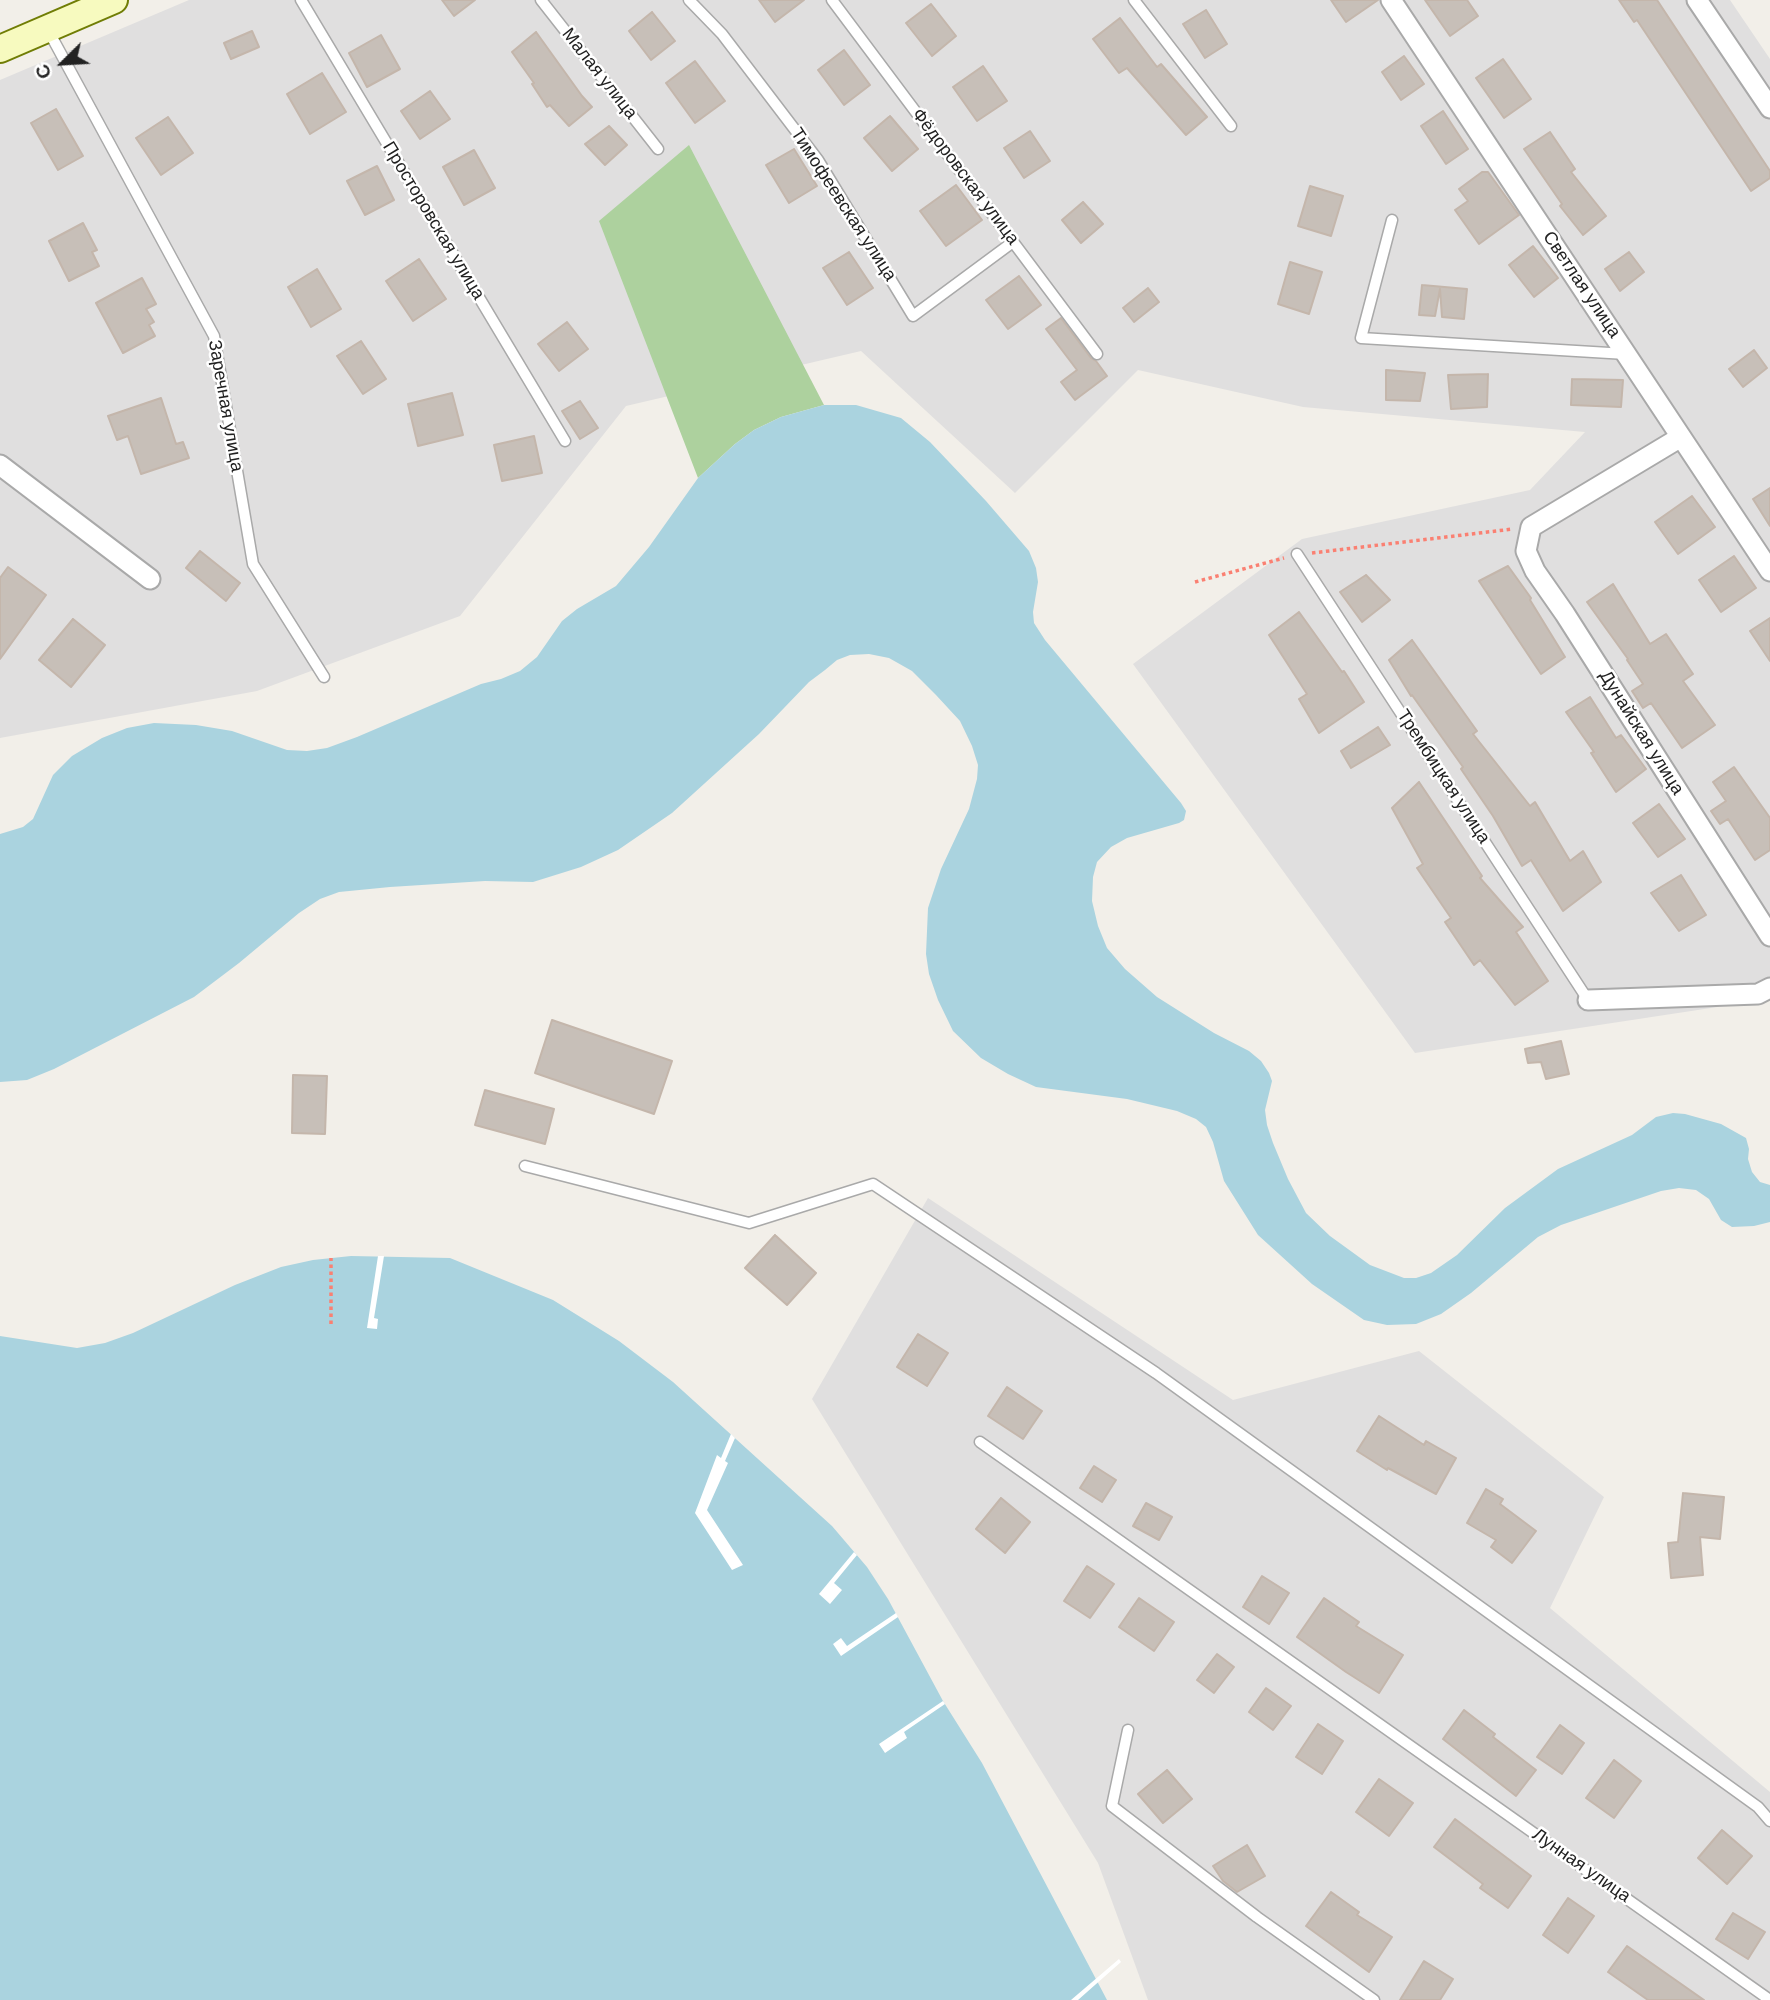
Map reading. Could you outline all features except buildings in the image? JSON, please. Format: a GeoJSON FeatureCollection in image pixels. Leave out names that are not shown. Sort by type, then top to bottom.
{"type":"FeatureCollection","features":[{"type":"Feature","properties":{"kind":"main road"},"geometry":{"type":"LineString","coordinates":[[0,49],[114,0]]}},
{"type":"Feature","properties":{"kind":"street","name":"Светлая улица"},"geometry":{"type":"LineString","coordinates":[[1391,0],[1770,571]]}},
{"type":"Feature","properties":{"kind":"street"},"geometry":{"type":"LineString","coordinates":[[1696,0],[1770,108]]}},
{"type":"Feature","properties":{"kind":"street"},"geometry":{"type":"LineString","coordinates":[[1531,527],[1681,437]]}},
{"type":"Feature","properties":{"kind":"street"},"geometry":{"type":"LineString","coordinates":[[0,465],[150,579]]}},
{"type":"Feature","properties":{"kind":"street","name":"Дунайская улица"},"geometry":{"type":"LineString","coordinates":[[1531,527],[1526,551],[1535,571],[1770,936]]}},
{"type":"Feature","properties":{"kind":"street"},"geometry":{"type":"LineString","coordinates":[[1588,1000],[1758,994],[1770,988]]}},
{"type":"Feature","properties":{"kind":"lane","name":"Просторовская улица"},"geometry":{"type":"LineString","coordinates":[[301,0],[565,441]]}},
{"type":"Feature","properties":{"kind":"lane","name":"Малая улица"},"geometry":{"type":"LineString","coordinates":[[541,0],[657,149]]}},
{"type":"Feature","properties":{"kind":"lane","name":"Тимофеевская улица"},"geometry":{"type":"LineString","coordinates":[[689,0],[722,34],[818,160],[913,316],[1013,242]]}},
{"type":"Feature","properties":{"kind":"lane","name":"Фёдоровская улица"},"geometry":{"type":"LineString","coordinates":[[832,0],[1097,354]]}},
{"type":"Feature","properties":{"kind":"lane"},"geometry":{"type":"LineString","coordinates":[[1134,0],[1231,126]]}},
{"type":"Feature","properties":{"kind":"lane","name":"Заречная улица"},"geometry":{"type":"LineString","coordinates":[[48,30],[214,337],[253,564],[324,677]]}},
{"type":"Feature","properties":{"kind":"lane"},"geometry":{"type":"LineString","coordinates":[[1392,220],[1361,338],[1627,354]]}},
{"type":"Feature","properties":{"kind":"lane","name":"Трембицкая улица"},"geometry":{"type":"LineString","coordinates":[[1297,554],[1588,1000]]}},
{"type":"Feature","properties":{"kind":"lane"},"geometry":{"type":"LineString","coordinates":[[525,1166],[749,1223],[873,1184],[1156,1373],[1758,1807],[1770,1821]]}},
{"type":"Feature","properties":{"kind":"lane","name":"Лунная улица"},"geometry":{"type":"LineString","coordinates":[[980,1442],[1770,2000]]}},
{"type":"Feature","properties":{"kind":"lane"},"geometry":{"type":"LineString","coordinates":[[1128,1730],[1112,1806],[1257,1917],[1374,2000]]}},
{"type":"Feature","properties":{"kind":"path"},"geometry":{"type":"LineString","coordinates":[[1195,582],[1297,554],[1531,527]]}},
{"type":"Feature","properties":{"kind":"path"},"geometry":{"type":"LineString","coordinates":[[331,1258],[331,1324]]}},
{"type":"Feature","properties":{"kind":"shaded area"},"geometry":{"type":"Polygon","coordinates":[[[189,0],[1730,0],[1770,59],[1770,999],[1415,1053],[1133,664],[1302,539],[1530,490],[1585,432],[1303,407],[1138,370],[1015,493],[861,351],[626,406],[460,616],[257,691],[0,738],[0,80],[189,0]]]}},
{"type":"Feature","properties":{"kind":"shaded area"},"geometry":{"type":"Polygon","coordinates":[[[928,1198],[1233,1400],[1419,1351],[1604,1497],[1550,1608],[1770,1792],[1770,2000],[1148,2000],[1098,1863],[812,1399],[928,1198]]]}},
{"type":"Feature","properties":{"kind":"green space"},"geometry":{"type":"Polygon","coordinates":[[[689,145],[824,405],[781,417],[754,430],[698,478],[599,221],[689,145]]]}},
{"type":"Feature","properties":{"kind":"water"},"geometry":{"type":"Polygon","coordinates":[[[824,405],[856,405],[901,418],[930,442],[1029,551],[1038,582],[1034,623],[1045,640],[1186,811],[1184,820],[1179,823],[1127,838],[1111,847],[1097,862],[1092,901],[1107,948],[1125,969],[1157,997],[1214,1033],[1249,1051],[1261,1061],[1272,1081],[1265,1110],[1273,1143],[1306,1213],[1330,1236],[1370,1265],[1404,1278],[1416,1278],[1431,1273],[1457,1255],[1505,1208],[1558,1169],[1632,1135],[1656,1117],[1673,1113],[1721,1124],[1746,1138],[1752,1172],[1760,1182],[1770,1185],[1770,1222],[1732,1227],[1721,1220],[1709,1199],[1696,1190],[1679,1188],[1661,1191],[1561,1225],[1538,1237],[1471,1293],[1441,1314],[1416,1324],[1387,1325],[1364,1320],[1312,1284],[1258,1235],[1224,1181],[1206,1127],[1196,1119],[1177,1111],[1127,1099],[1036,1087],[981,1058],[953,1031],[929,974],[926,954],[928,908],[941,869],[969,809],[978,765],[960,721],[936,695],[912,671],[889,658],[869,654],[850,655],[837,660],[809,682],[759,734],[672,813],[618,850],[581,867],[533,882],[485,881],[390,887],[339,892],[320,899],[194,997],[54,1069],[27,1080],[0,1082],[0,834],[23,827],[33,819],[53,775],[72,756],[102,738],[127,728],[154,723],[196,725],[232,731],[287,750],[327,748],[481,684],[520,671],[537,657],[562,621],[616,586],[649,547],[698,478],[735,444],[754,430],[781,417],[824,405]]]}},
{"type":"Feature","properties":{"kind":"water"},"geometry":{"type":"Polygon","coordinates":[[[351,1256],[450,1258],[553,1300],[619,1341],[673,1382],[832,1526],[867,1567],[888,1599],[943,1701],[982,1763],[1107,2000],[0,2000],[0,1336],[77,1348],[105,1343],[281,1267],[351,1256]]]}},
{"type":"Feature","properties":{"kind":"pier"},"geometry":{"type":"Polygon","coordinates":[[[378,1256],[384,1256],[374,1318],[378,1319],[377,1329],[367,1328],[378,1256]]]}},
{"type":"Feature","properties":{"kind":"pier"},"geometry":{"type":"Polygon","coordinates":[[[731,1434],[735,1438],[725,1461],[728,1463],[707,1510],[743,1565],[732,1570],[695,1513],[717,1455],[721,1458],[731,1434]]]}},
{"type":"Feature","properties":{"kind":"pier"},"geometry":{"type":"Polygon","coordinates":[[[854,1552],[857,1555],[834,1583],[842,1590],[830,1604],[819,1594],[854,1552]]]}},
{"type":"Feature","properties":{"kind":"pier"},"geometry":{"type":"Polygon","coordinates":[[[896,1613],[898,1617],[841,1656],[833,1644],[841,1638],[847,1646],[896,1613]]]}},
{"type":"Feature","properties":{"kind":"pier"},"geometry":{"type":"Polygon","coordinates":[[[943,1701],[945,1704],[904,1732],[907,1738],[885,1753],[879,1744],[943,1701]]]}},
{"type":"Feature","properties":{"kind":"pier"},"geometry":{"type":"Polygon","coordinates":[[[1119,1959],[1121,1962],[1078,2000],[1071,2000],[1119,1959]]]}}]}
